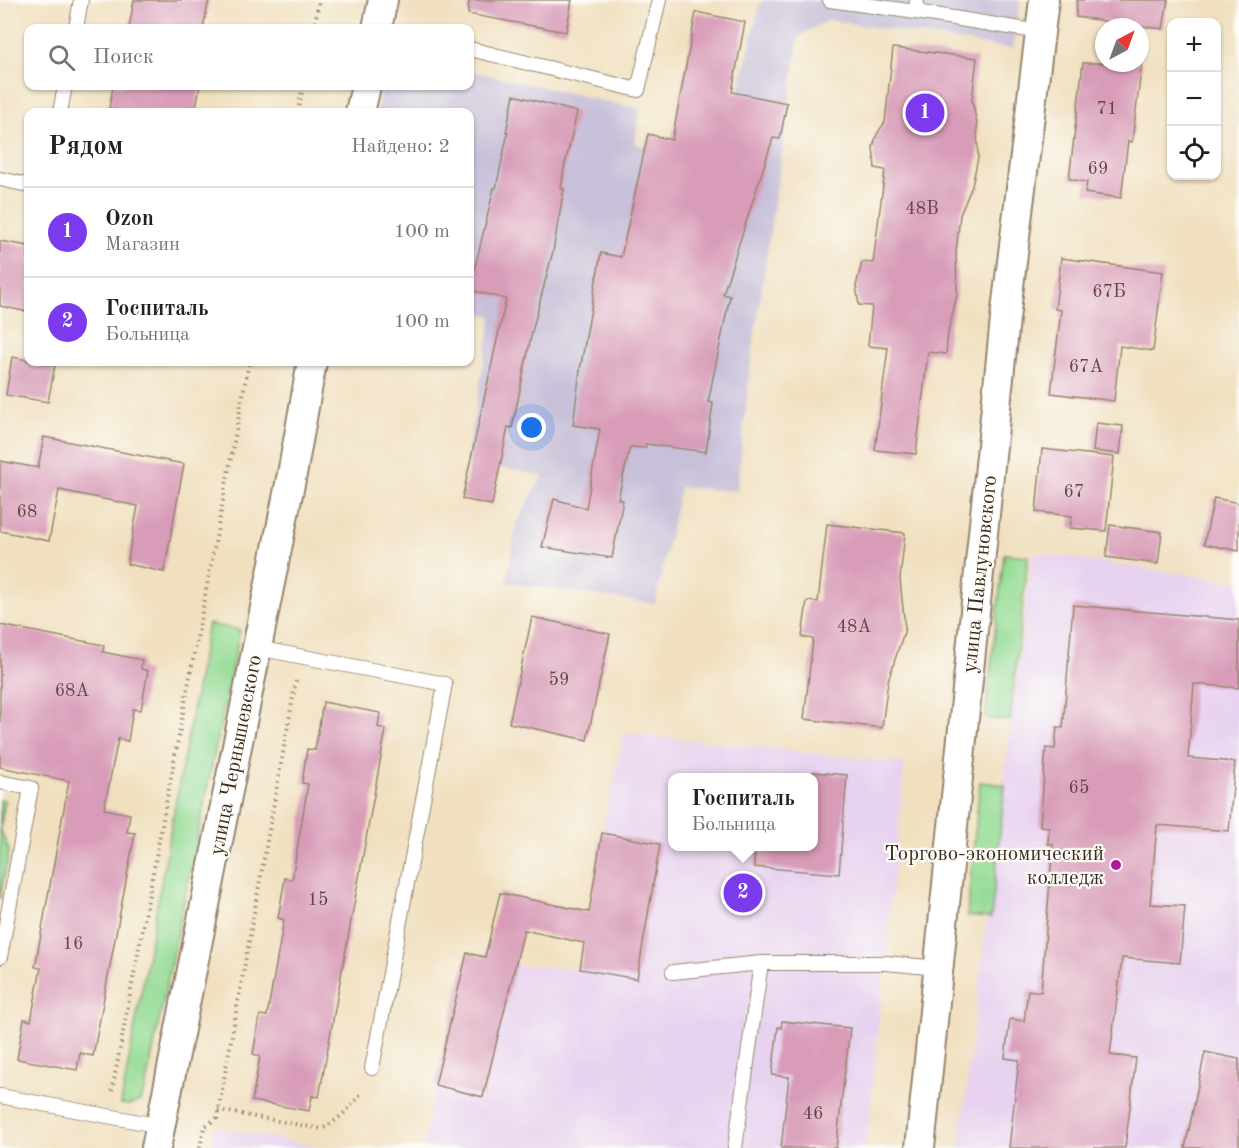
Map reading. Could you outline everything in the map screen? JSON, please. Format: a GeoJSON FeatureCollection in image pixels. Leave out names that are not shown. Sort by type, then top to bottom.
{"type":"FeatureCollection","features":[{"type":"Feature","properties":{"kind":"street","name":"улица Павлуновского"},"geometry":{"type":"LineString","coordinates":[[920,1148],[1012,254],[1044,0]]}},
{"type":"Feature","properties":{"kind":"street"},"geometry":{"type":"LineString","coordinates":[[361,108],[365,90]]}},
{"type":"Feature","properties":{"kind":"street","name":"улица Чернышевского"},"geometry":{"type":"LineString","coordinates":[[158,1137],[311,366]]}},
{"type":"Feature","properties":{"kind":"lane"},"geometry":{"type":"LineString","coordinates":[[77,24],[81,0]]}},
{"type":"Feature","properties":{"kind":"lane"},"geometry":{"type":"LineString","coordinates":[[474,50],[638,90],[659,0]]}},
{"type":"Feature","properties":{"kind":"lane"},"geometry":{"type":"LineString","coordinates":[[830,0],[917,6],[1040,32]]}},
{"type":"Feature","properties":{"kind":"lane"},"geometry":{"type":"LineString","coordinates":[[61,108],[64,90]]}},
{"type":"Feature","properties":{"kind":"lane"},"geometry":{"type":"LineString","coordinates":[[0,179],[24,184]]}},
{"type":"Feature","properties":{"kind":"lane"},"geometry":{"type":"LineString","coordinates":[[257,648],[446,684],[372,1068]]}},
{"type":"Feature","properties":{"kind":"lane"},"geometry":{"type":"LineString","coordinates":[[0,782],[31,788],[0,957]]}},
{"type":"Feature","properties":{"kind":"lane"},"geometry":{"type":"LineString","coordinates":[[673,972],[761,963],[886,963],[938,968]]}},
{"type":"Feature","properties":{"kind":"lane"},"geometry":{"type":"LineString","coordinates":[[735,1148],[761,963]]}},
{"type":"Feature","properties":{"kind":"lane"},"geometry":{"type":"LineString","coordinates":[[0,1096],[108,1116],[158,1137]]}},
{"type":"Feature","properties":{"kind":"path"},"geometry":{"type":"LineString","coordinates":[[315,24],[319,0]]}},
{"type":"Feature","properties":{"kind":"path"},"geometry":{"type":"LineString","coordinates":[[299,108],[302,90]]}},
{"type":"Feature","properties":{"kind":"path"},"geometry":{"type":"LineString","coordinates":[[108,1116],[248,366]]}},
{"type":"Feature","properties":{"kind":"path"},"geometry":{"type":"LineString","coordinates":[[200,1148],[204,1127],[217,1118],[300,656]]}},
{"type":"Feature","properties":{"kind":"path"},"geometry":{"type":"LineString","coordinates":[[218,1110],[322,1129],[338,1119],[355,1103],[367,1084],[372,1068]]}},
{"type":"Feature","properties":{"kind":"shaded area"},"geometry":{"type":"Polygon","coordinates":[[[764,0],[1020,0],[1013,49],[828,20],[799,36],[750,368],[737,491],[680,487],[655,604],[506,582],[517,522],[543,476],[466,461],[492,316],[474,311],[474,108],[378,108],[381,90],[474,90],[474,72],[640,109],[635,144],[723,161],[759,6],[764,0]]]}},
{"type":"Feature","properties":{"kind":"shaded area","name":"Торгово-экономический колледж"},"geometry":{"type":"Polygon","coordinates":[[[1032,552],[1239,582],[1239,1148],[959,1148],[1032,552]]]}},
{"type":"Feature","properties":{"kind":"shaded area"},"geometry":{"type":"Polygon","coordinates":[[[624,733],[905,763],[866,1148],[423,1148],[435,1085],[467,953],[515,965],[580,969],[602,833],[624,733]]]}},
{"type":"Feature","properties":{"kind":"shaded area"},"geometry":{"type":"Polygon","coordinates":[[[215,1127],[325,1148],[210,1148],[215,1127]]]}},
{"type":"Feature","properties":{"kind":"green space"},"geometry":{"type":"Polygon","coordinates":[[[1004,554],[1028,556],[1010,721],[985,718],[1004,554]]]}},
{"type":"Feature","properties":{"kind":"green space"},"geometry":{"type":"Polygon","coordinates":[[[208,624],[240,630],[145,1089],[140,1101],[129,1105],[121,1104],[208,624]]]}},
{"type":"Feature","properties":{"kind":"green space"},"geometry":{"type":"Polygon","coordinates":[[[980,782],[1005,785],[991,918],[967,916],[980,782]]]}},
{"type":"Feature","properties":{"kind":"green space"},"geometry":{"type":"Polygon","coordinates":[[[0,800],[5,801],[0,829],[0,800]]]}},
{"type":"Feature","properties":{"kind":"green space"},"geometry":{"type":"Polygon","coordinates":[[[0,829],[9,850],[0,899],[0,829]]]}},
{"type":"Feature","properties":{"kind":"building"},"geometry":{"type":"Polygon","coordinates":[[[134,0],[209,0],[204,24],[130,24],[134,0]]]}},
{"type":"Feature","properties":{"kind":"building"},"geometry":{"type":"Polygon","coordinates":[[[469,0],[572,0],[566,32],[468,14],[469,0]]]}},
{"type":"Feature","properties":{"kind":"building"},"geometry":{"type":"Polygon","coordinates":[[[1077,0],[1168,0],[1163,29],[1149,27],[1149,18],[1095,20],[1076,17],[1077,0]]]}},
{"type":"Feature","properties":{"kind":"building"},"geometry":{"type":"Polygon","coordinates":[[[696,12],[745,22],[732,92],[787,103],[780,139],[773,138],[723,294],[730,296],[708,402],[713,403],[706,452],[646,444],[645,448],[630,447],[618,499],[623,500],[612,558],[542,547],[554,499],[586,508],[600,429],[573,425],[580,370],[601,253],[621,257],[648,134],[672,140],[696,12]]]}},
{"type":"Feature","properties":{"kind":"building"},"geometry":{"type":"Polygon","coordinates":[[[893,48],[977,58],[972,100],[977,124],[978,158],[972,186],[960,215],[956,252],[957,295],[948,332],[946,354],[928,352],[916,454],[875,450],[888,348],[868,346],[872,306],[859,305],[856,286],[862,262],[873,263],[885,170],[875,168],[873,147],[877,134],[885,122],[893,48]]]}},
{"type":"Feature","properties":{"kind":"building"},"geometry":{"type":"Polygon","coordinates":[[[1083,63],[1095,63],[1095,72],[1141,72],[1132,142],[1128,141],[1121,198],[1085,193],[1087,182],[1069,179],[1083,63]]]}},
{"type":"Feature","properties":{"kind":"building"},"geometry":{"type":"Polygon","coordinates":[[[112,90],[199,90],[196,108],[109,108],[112,90]]]}},
{"type":"Feature","properties":{"kind":"building"},"geometry":{"type":"Polygon","coordinates":[[[514,95],[577,112],[564,169],[561,189],[564,189],[553,251],[532,332],[512,428],[508,427],[492,505],[462,499],[506,299],[474,291],[474,271],[494,188],[496,188],[508,132],[506,132],[514,95]]]}},
{"type":"Feature","properties":{"kind":"building"},"geometry":{"type":"Polygon","coordinates":[[[0,241],[24,245],[24,311],[0,306],[0,241]]]}},
{"type":"Feature","properties":{"kind":"building"},"geometry":{"type":"Polygon","coordinates":[[[1061,258],[1163,272],[1153,351],[1120,346],[1114,401],[1051,393],[1061,310],[1055,309],[1061,258]]]}},
{"type":"Feature","properties":{"kind":"building"},"geometry":{"type":"Polygon","coordinates":[[[12,357],[24,359],[24,366],[55,366],[48,402],[6,395],[12,357]]]}},
{"type":"Feature","properties":{"kind":"building"},"geometry":{"type":"Polygon","coordinates":[[[1096,423],[1123,426],[1120,454],[1093,451],[1096,423]]]}},
{"type":"Feature","properties":{"kind":"building"},"geometry":{"type":"Polygon","coordinates":[[[44,437],[184,464],[164,572],[127,564],[138,506],[59,490],[49,541],[0,531],[0,461],[38,468],[44,437]]]}},
{"type":"Feature","properties":{"kind":"building"},"geometry":{"type":"Polygon","coordinates":[[[1042,449],[1114,457],[1106,531],[1070,528],[1072,516],[1036,512],[1042,449]]]}},
{"type":"Feature","properties":{"kind":"building"},"geometry":{"type":"Polygon","coordinates":[[[1214,498],[1239,503],[1239,551],[1204,544],[1214,498]]]}},
{"type":"Feature","properties":{"kind":"building"},"geometry":{"type":"Polygon","coordinates":[[[827,524],[905,533],[900,579],[905,629],[888,681],[882,728],[804,719],[813,639],[802,637],[807,601],[818,602],[827,524]]]}},
{"type":"Feature","properties":{"kind":"building"},"geometry":{"type":"Polygon","coordinates":[[[1110,525],[1162,532],[1158,564],[1106,557],[1110,525]]]}},
{"type":"Feature","properties":{"kind":"building"},"geometry":{"type":"Polygon","coordinates":[[[1073,605],[1239,620],[1239,688],[1194,684],[1188,758],[1235,762],[1229,831],[1157,825],[1150,904],[1185,906],[1180,963],[1122,958],[1110,1055],[1136,1058],[1125,1148],[1009,1148],[1019,1060],[1005,1058],[1010,1019],[1024,1021],[1028,990],[1041,992],[1053,844],[1048,844],[1049,827],[1040,826],[1046,748],[1055,749],[1057,727],[1063,728],[1073,605]]]}},
{"type":"Feature","properties":{"kind":"building"},"geometry":{"type":"Polygon","coordinates":[[[532,617],[610,634],[587,740],[509,723],[532,617]]]}},
{"type":"Feature","properties":{"kind":"building"},"geometry":{"type":"Polygon","coordinates":[[[0,625],[104,645],[103,652],[142,660],[141,669],[148,671],[141,710],[133,709],[128,741],[118,739],[104,809],[130,814],[127,832],[135,833],[93,1056],[80,1053],[77,1070],[17,1059],[24,1019],[31,1021],[41,968],[35,967],[69,781],[0,767],[0,625]]]}},
{"type":"Feature","properties":{"kind":"building"},"geometry":{"type":"Polygon","coordinates":[[[323,702],[380,713],[378,727],[386,729],[319,1097],[312,1096],[309,1111],[252,1101],[260,1056],[253,1054],[260,1015],[267,1016],[284,920],[278,918],[285,878],[292,880],[308,784],[302,783],[307,749],[315,750],[323,702]]]}},
{"type":"Feature","properties":{"kind":"building"},"geometry":{"type":"Polygon","coordinates":[[[813,772],[847,775],[839,874],[754,867],[755,851],[818,851],[818,773],[813,772]]]}},
{"type":"Feature","properties":{"kind":"building"},"geometry":{"type":"Polygon","coordinates":[[[602,833],[660,844],[637,979],[580,969],[584,943],[524,930],[483,1097],[435,1085],[467,953],[485,957],[500,893],[589,912],[602,833]]]}},
{"type":"Feature","properties":{"kind":"building"},"geometry":{"type":"Polygon","coordinates":[[[782,1021],[850,1028],[836,1148],[781,1148],[789,1077],[772,1075],[778,1027],[781,1028],[782,1021]]]}},
{"type":"Feature","properties":{"kind":"building"},"geometry":{"type":"Polygon","coordinates":[[[1205,1052],[1239,1059],[1239,1148],[1185,1148],[1205,1052]]]}},
{"type":"Feature","properties":{"kind":"place","name":"Ozon"},"geometry":{"type":"Point","coordinates":[925,113]}},
{"type":"Feature","properties":{"kind":"place","name":"Торгово-экономический колледж"},"geometry":{"type":"Point","coordinates":[1116,865]}},
{"type":"Feature","properties":{"kind":"place","name":"Госпиталь"},"geometry":{"type":"Point","coordinates":[743,893]}}]}
